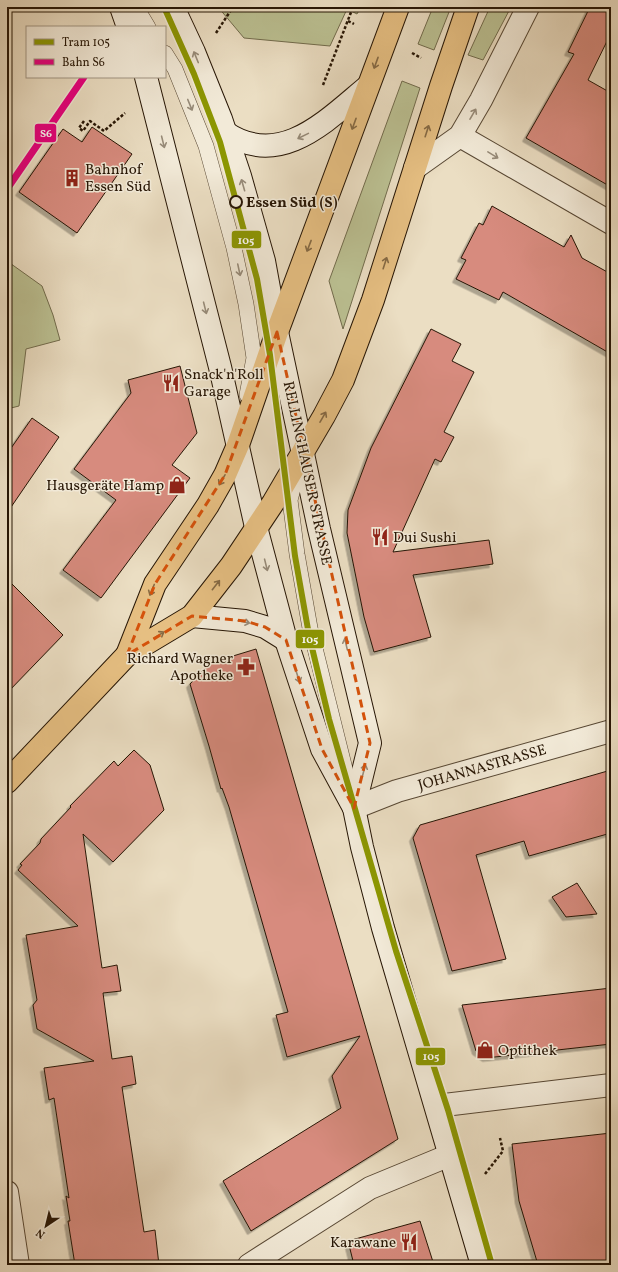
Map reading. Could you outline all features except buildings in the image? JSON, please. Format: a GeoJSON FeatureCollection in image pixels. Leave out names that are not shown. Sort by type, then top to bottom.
{"type":"FeatureCollection","features":[{"type":"Feature","properties":{"kind":"main road"},"geometry":{"type":"LineString","coordinates":[[127,655],[155,584],[208,505],[225,475],[238,445],[277,332],[398,7]]}},
{"type":"Feature","properties":{"kind":"main road"},"geometry":{"type":"LineString","coordinates":[[7,782],[127,655],[192,616],[231,566],[303,451],[343,380],[373,300],[468,7]]}},
{"type":"Feature","properties":{"kind":"street"},"geometry":{"type":"LineString","coordinates":[[121,7],[128,26]]}},
{"type":"Feature","properties":{"kind":"street"},"geometry":{"type":"LineString","coordinates":[[415,168],[460,136],[528,7]]}},
{"type":"Feature","properties":{"kind":"street","name":"RELLINGHAUSER STRASSE"},"geometry":{"type":"LineString","coordinates":[[175,11],[207,83],[225,132],[240,176],[264,261],[277,332],[319,529],[370,743],[354,808]]}},
{"type":"Feature","properties":{"kind":"street","name":"RELLINGHAUSER STRASSE"},"geometry":{"type":"LineString","coordinates":[[148,84],[238,445],[256,527],[286,640],[322,749],[354,808],[362,847],[383,928],[482,1265]]}},
{"type":"Feature","properties":{"kind":"street"},"geometry":{"type":"LineString","coordinates":[[225,132],[244,143],[256,145],[277,145],[292,141],[305,136],[318,127],[367,87]]}},
{"type":"Feature","properties":{"kind":"street"},"geometry":{"type":"LineString","coordinates":[[460,136],[611,223]]}},
{"type":"Feature","properties":{"kind":"street"},"geometry":{"type":"LineString","coordinates":[[192,616],[244,621],[265,627],[286,640]]}},
{"type":"Feature","properties":{"kind":"street","name":"JOHANNASTRASSE"},"geometry":{"type":"LineString","coordinates":[[354,808],[397,791],[611,731]]}},
{"type":"Feature","properties":{"kind":"street"},"geometry":{"type":"LineString","coordinates":[[436,1106],[611,1085]]}},
{"type":"Feature","properties":{"kind":"street"},"geometry":{"type":"LineString","coordinates":[[249,1265],[370,1188],[450,1155]]}},
{"type":"Feature","properties":{"kind":"street"},"geometry":{"type":"LineString","coordinates":[[7,1192],[18,1265]]}},
{"type":"Feature","properties":{"kind":"lane"},"geometry":{"type":"LineString","coordinates":[[136,7],[147,26]]}},
{"type":"Feature","properties":{"kind":"lane"},"geometry":{"type":"LineString","coordinates":[[166,56],[175,69],[206,146],[234,248],[246,304],[254,358],[238,445]]}},
{"type":"Feature","properties":{"kind":"lane"},"geometry":{"type":"LineString","coordinates":[[303,451],[290,500],[310,628],[354,808]]}},
{"type":"Feature","properties":{"kind":"path"},"geometry":{"type":"LineString","coordinates":[[221,28],[232,7]]}},
{"type":"Feature","properties":{"kind":"path"},"geometry":{"type":"LineString","coordinates":[[321,90],[353,7]]}},
{"type":"Feature","properties":{"kind":"path"},"geometry":{"type":"LineString","coordinates":[[348,21],[354,24]]}},
{"type":"Feature","properties":{"kind":"path"},"geometry":{"type":"LineString","coordinates":[[84,121],[79,128],[83,131],[90,121],[104,131],[148,84]]}},
{"type":"Feature","properties":{"kind":"path"},"geometry":{"type":"LineString","coordinates":[[500,1138],[503,1151]]}},
{"type":"Feature","properties":{"kind":"highlighted area"},"geometry":{"type":"Polygon","coordinates":[[[277,332],[370,743],[354,808],[322,749],[286,640],[265,627],[245,621],[192,616],[127,655],[155,584],[225,475],[277,332]]]}},
{"type":"Feature","properties":{"kind":"green space"},"geometry":{"type":"Polygon","coordinates":[[[218,7],[361,7],[357,14],[347,9],[330,46],[244,38],[218,7]]]}},
{"type":"Feature","properties":{"kind":"green space"},"geometry":{"type":"Polygon","coordinates":[[[433,7],[451,7],[434,50],[418,44],[433,7]]]}},
{"type":"Feature","properties":{"kind":"green space"},"geometry":{"type":"Polygon","coordinates":[[[490,7],[511,7],[483,60],[468,55],[490,7]]]}},
{"type":"Feature","properties":{"kind":"green space"},"geometry":{"type":"Polygon","coordinates":[[[402,81],[420,88],[343,329],[329,281],[402,81]]]}},
{"type":"Feature","properties":{"kind":"green space"},"geometry":{"type":"Polygon","coordinates":[[[7,261],[42,286],[53,315],[60,340],[26,349],[19,406],[7,409],[7,261]]]}},
{"type":"Feature","properties":{"kind":"tram line","name":"105"},"geometry":{"type":"LineString","coordinates":[[164,7],[194,74],[220,142],[257,279],[270,355],[295,556],[309,635],[329,719],[396,951],[448,1110],[492,1265]]}},
{"type":"Feature","properties":{"kind":"rail line","name":"S6"},"geometry":{"type":"LineString","coordinates":[[7,189],[83,78]]}},
{"type":"Feature","properties":{"kind":"place","name":"Bahnhof Essen Süd"},"geometry":{"type":"Point","coordinates":[72,178]}},
{"type":"Feature","properties":{"kind":"place","name":"Essen Süd (S)"},"geometry":{"type":"Point","coordinates":[236,202]}},
{"type":"Feature","properties":{"kind":"place","name":"Snack'n'Roll Garage"},"geometry":{"type":"Point","coordinates":[171,383]}},
{"type":"Feature","properties":{"kind":"place","name":"Hausgeräte Hamp"},"geometry":{"type":"Point","coordinates":[177,485]}},
{"type":"Feature","properties":{"kind":"place","name":"Dui Sushi"},"geometry":{"type":"Point","coordinates":[380,537]}},
{"type":"Feature","properties":{"kind":"place","name":"Richard Wagner Apotheke"},"geometry":{"type":"Point","coordinates":[246,667]}},
{"type":"Feature","properties":{"kind":"place","name":"Optithek"},"geometry":{"type":"Point","coordinates":[485,1050]}},
{"type":"Feature","properties":{"kind":"place","name":"Karawane"},"geometry":{"type":"Point","coordinates":[409,1242]}}]}
